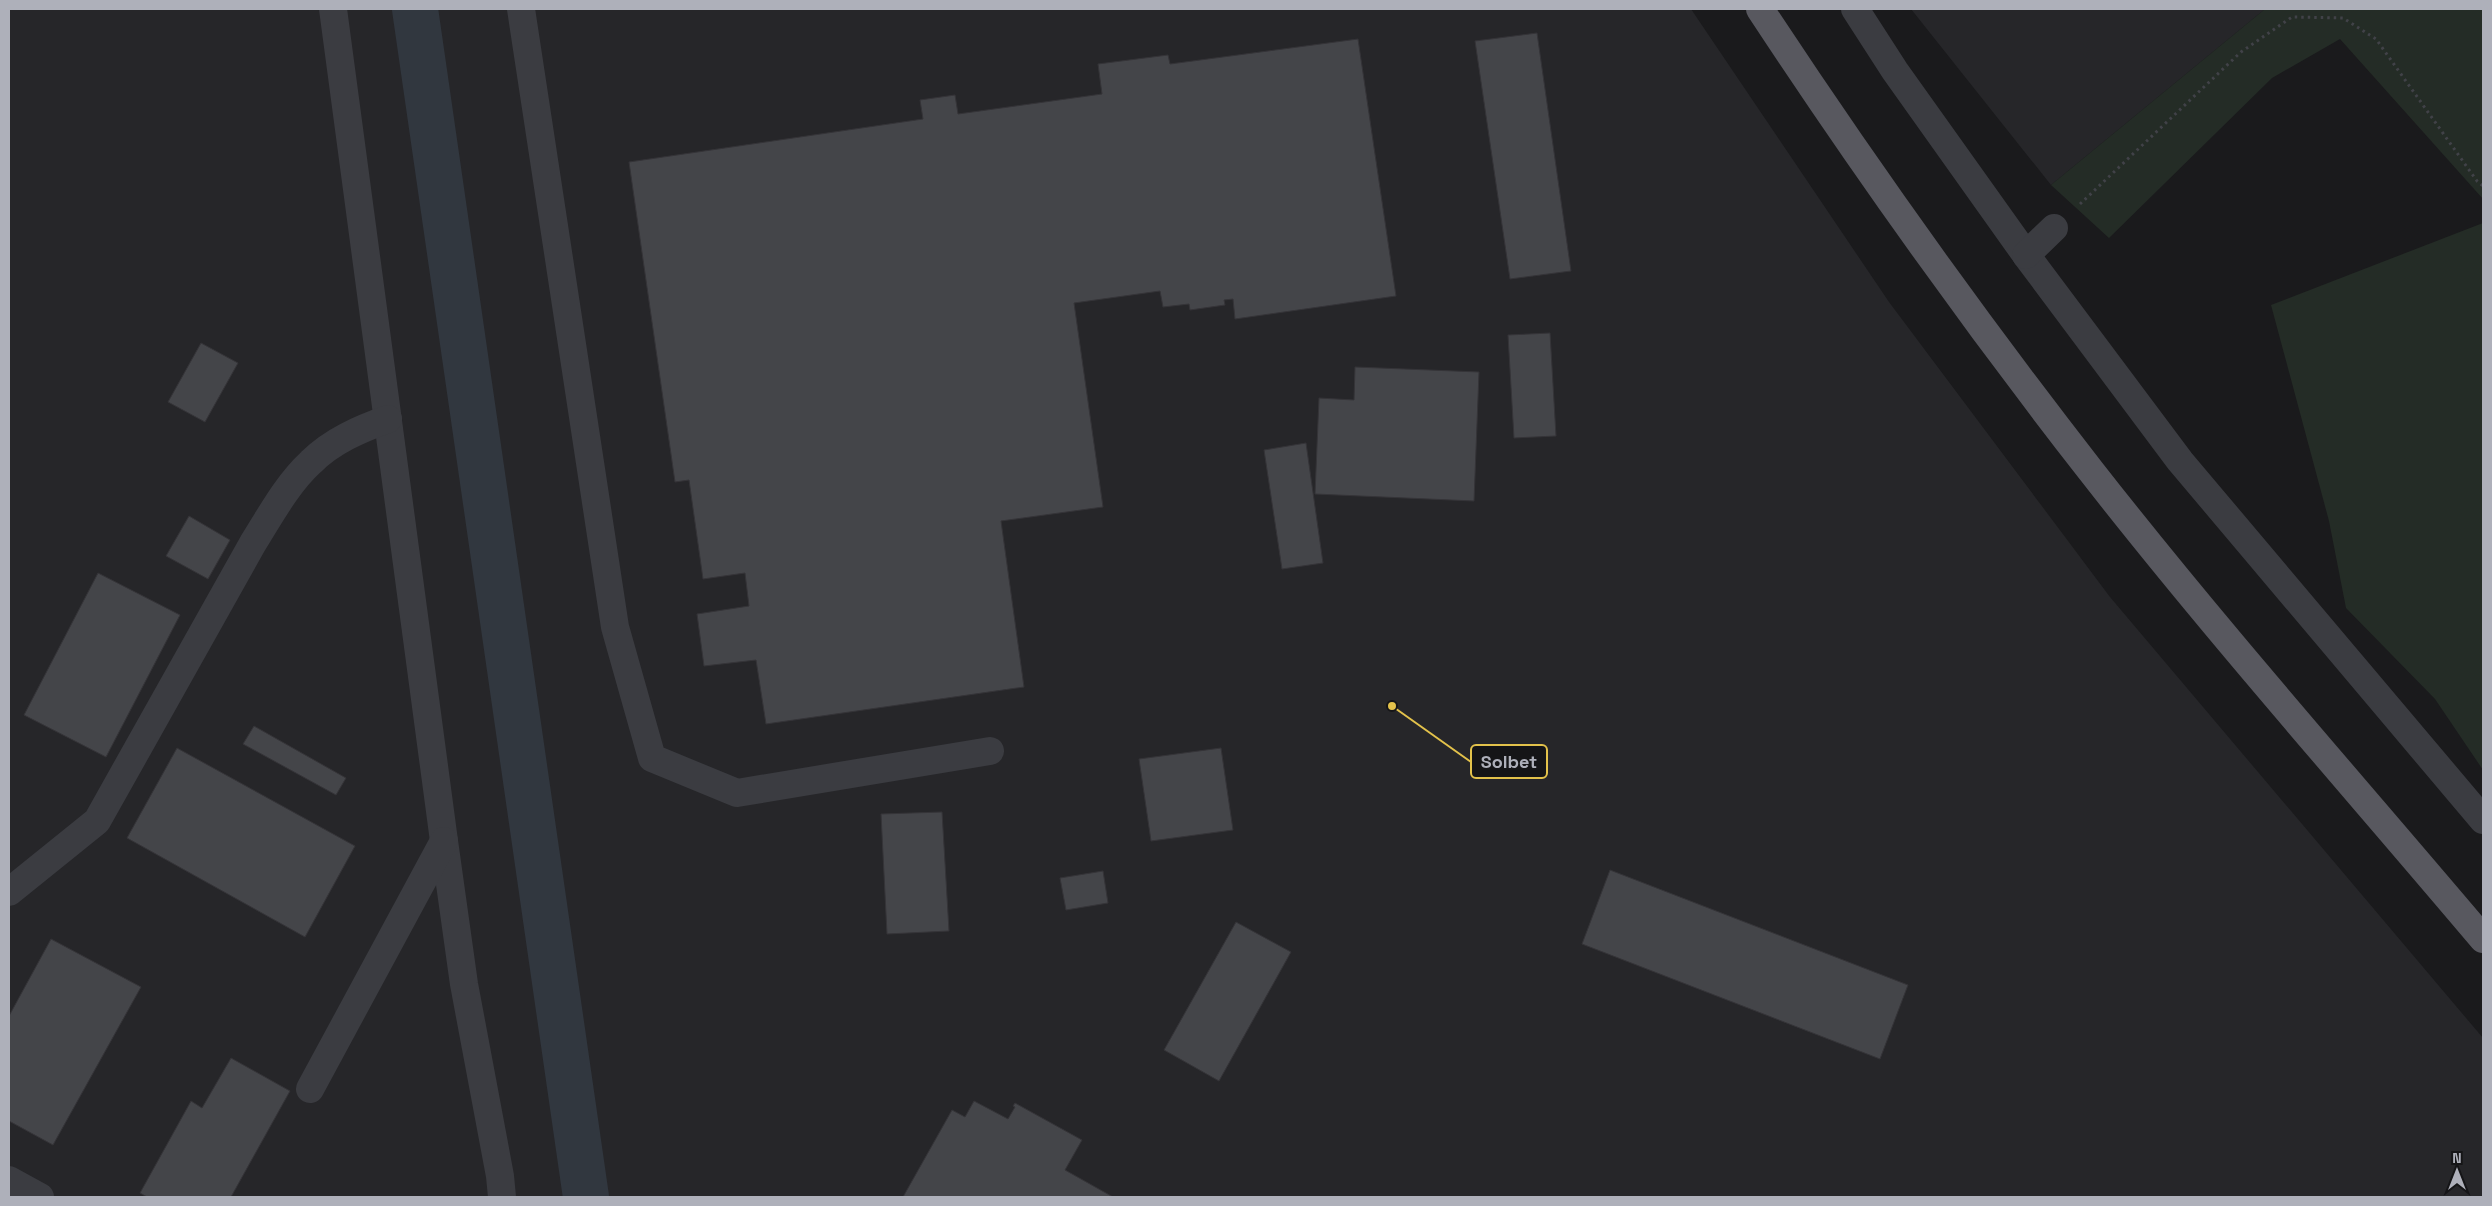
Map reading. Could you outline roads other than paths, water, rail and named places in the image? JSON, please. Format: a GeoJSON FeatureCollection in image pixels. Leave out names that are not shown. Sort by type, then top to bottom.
{"type":"FeatureCollection","features":[{"type":"Feature","properties":{"kind":"main road"},"geometry":{"type":"LineString","coordinates":[[1760,9],[1859,158],[1932,260],[2093,473],[2258,673],[2483,939]]}},
{"type":"Feature","properties":{"kind":"street"},"geometry":{"type":"LineString","coordinates":[[333,9],[464,984],[500,1176],[502,1197]]}},
{"type":"Feature","properties":{"kind":"street"},"geometry":{"type":"LineString","coordinates":[[521,9],[615,627],[652,758],[737,793],[990,751]]}},
{"type":"Feature","properties":{"kind":"street"},"geometry":{"type":"LineString","coordinates":[[1855,9],[1895,71],[2026,255],[2180,460],[2483,820]]}},
{"type":"Feature","properties":{"kind":"street"},"geometry":{"type":"LineString","coordinates":[[2026,255],[2054,228]]}},
{"type":"Feature","properties":{"kind":"street"},"geometry":{"type":"LineString","coordinates":[[9,892],[97,821],[253,543],[279,502],[311,461],[354,431],[388,419]]}},
{"type":"Feature","properties":{"kind":"street"},"geometry":{"type":"LineString","coordinates":[[310,1089],[444,841]]}},
{"type":"Feature","properties":{"kind":"street"},"geometry":{"type":"LineString","coordinates":[[9,1180],[40,1197]]}},
{"type":"Feature","properties":{"kind":"waterway"},"geometry":{"type":"LineString","coordinates":[[415,9],[586,1197]]}},
{"type":"Feature","properties":{"kind":"place","name":"Solbet"},"geometry":{"type":"Point","coordinates":[1392,706]}}]}
